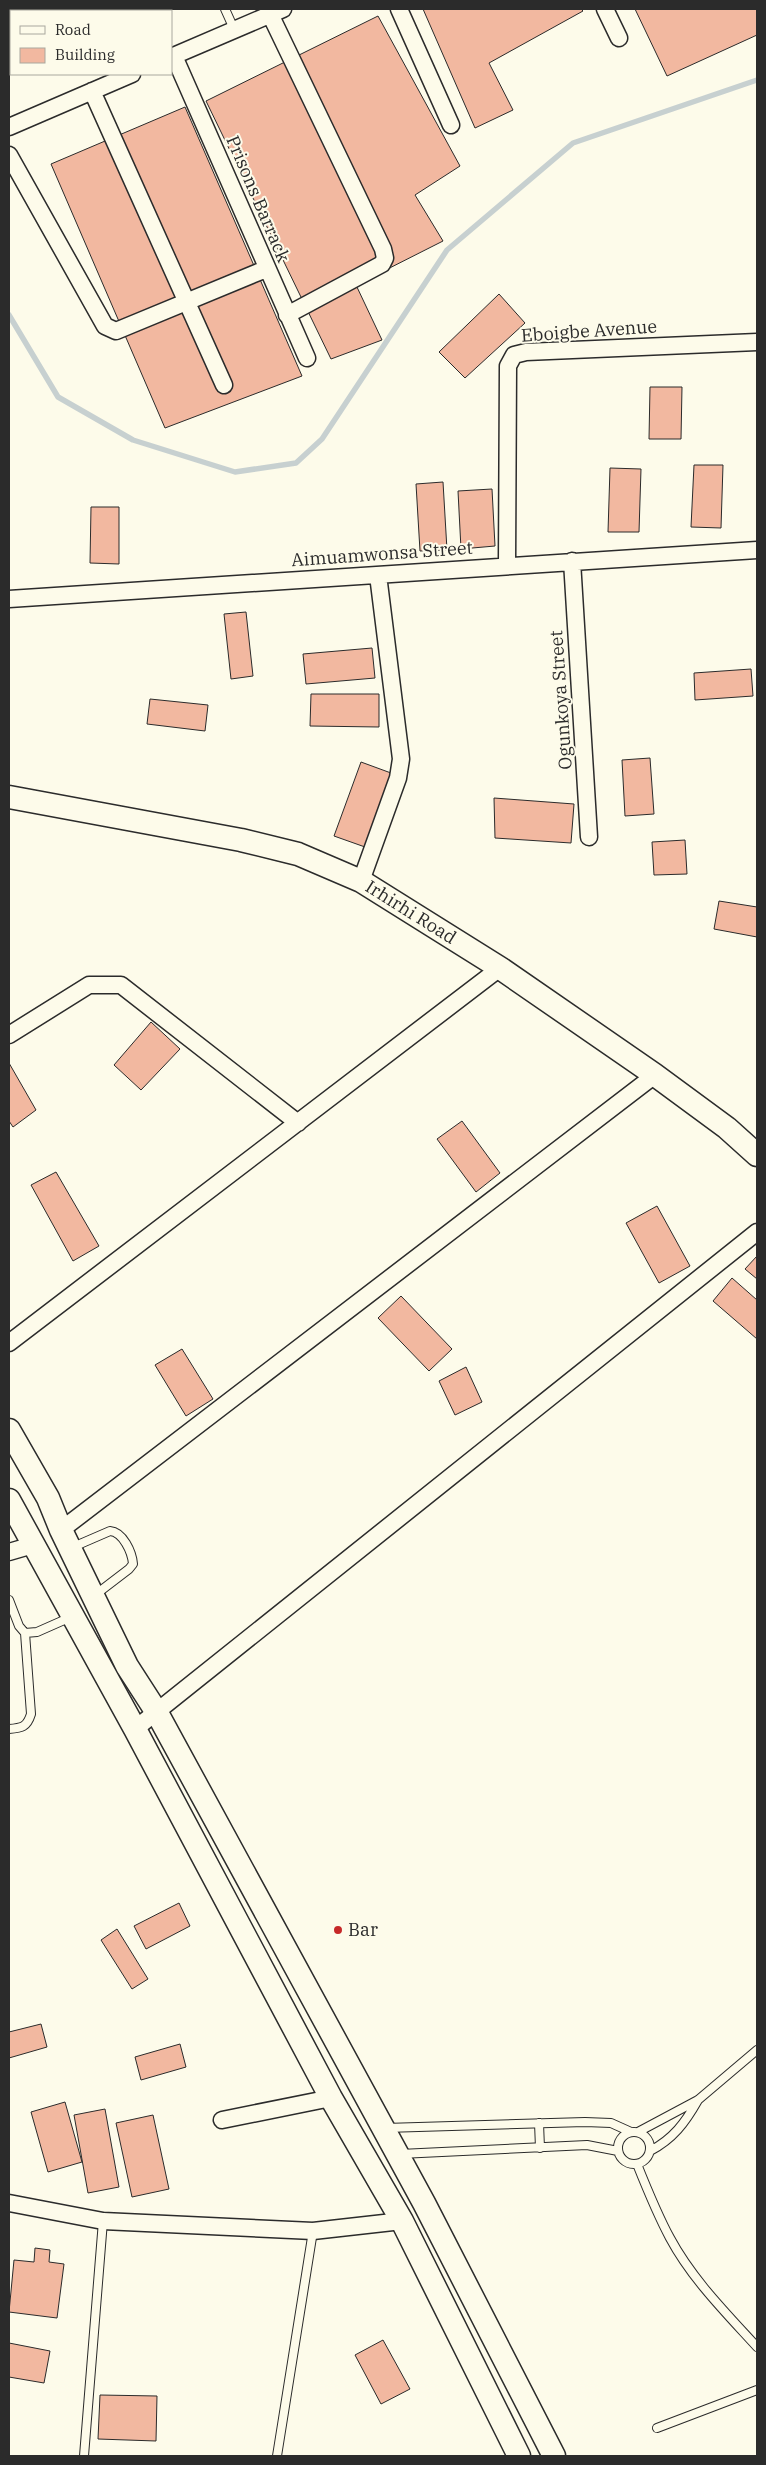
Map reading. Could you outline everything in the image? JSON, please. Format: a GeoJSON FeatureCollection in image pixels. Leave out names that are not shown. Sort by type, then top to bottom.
{"type":"FeatureCollection","features":[{"type":"Feature","properties":{"kind":"main road","name":"Irhirhi Road"},"geometry":{"type":"LineString","coordinates":[[9,797],[241,840],[298,854],[361,881],[500,968],[655,1075],[727,1128],[757,1154]]}},
{"type":"Feature","properties":{"kind":"main road"},"geometry":{"type":"LineString","coordinates":[[9,1430],[48,1498],[65,1539],[127,1666],[156,1711],[398,2154],[554,2456]]}},
{"type":"Feature","properties":{"kind":"main road"},"geometry":{"type":"LineString","coordinates":[[9,1500],[135,1729],[331,2098],[402,2220],[519,2456]]}},
{"type":"Feature","properties":{"kind":"street"},"geometry":{"type":"LineString","coordinates":[[399,9],[451,125]]}},
{"type":"Feature","properties":{"kind":"street"},"geometry":{"type":"LineString","coordinates":[[606,9],[619,38]]}},
{"type":"Feature","properties":{"kind":"street"},"geometry":{"type":"LineString","coordinates":[[172,56],[277,12],[383,249],[385,258],[382,264],[287,315]]}},
{"type":"Feature","properties":{"kind":"street","name":"Prisons Barrack"},"geometry":{"type":"LineString","coordinates":[[172,56],[307,358]]}},
{"type":"Feature","properties":{"kind":"street"},"geometry":{"type":"LineString","coordinates":[[9,127],[130,75]]}},
{"type":"Feature","properties":{"kind":"street"},"geometry":{"type":"LineString","coordinates":[[92,91],[224,386]]}},
{"type":"Feature","properties":{"kind":"street"},"geometry":{"type":"LineString","coordinates":[[9,155],[106,326],[116,330],[266,269]]}},
{"type":"Feature","properties":{"kind":"street","name":"Eboigbe Avenue"},"geometry":{"type":"LineString","coordinates":[[508,566],[508,366],[514,355],[526,352],[757,342]]}},
{"type":"Feature","properties":{"kind":"street","name":"Aimuamwonsa Street"},"geometry":{"type":"LineString","coordinates":[[9,599],[757,550]]}},
{"type":"Feature","properties":{"kind":"street","name":"Ogunkoya Street"},"geometry":{"type":"LineString","coordinates":[[572,561],[589,837]]}},
{"type":"Feature","properties":{"kind":"street"},"geometry":{"type":"LineString","coordinates":[[361,881],[398,778],[401,759],[378,575]]}},
{"type":"Feature","properties":{"kind":"street"},"geometry":{"type":"LineString","coordinates":[[9,1343],[500,968]]}},
{"type":"Feature","properties":{"kind":"street"},"geometry":{"type":"LineString","coordinates":[[9,1035],[89,985],[121,985],[298,1123]]}},
{"type":"Feature","properties":{"kind":"street"},"geometry":{"type":"LineString","coordinates":[[65,1539],[655,1075]]}},
{"type":"Feature","properties":{"kind":"street"},"geometry":{"type":"LineString","coordinates":[[135,1729],[757,1232]]}},
{"type":"Feature","properties":{"kind":"street"},"geometry":{"type":"LineString","coordinates":[[9,1552],[33,1545]]}},
{"type":"Feature","properties":{"kind":"street"},"geometry":{"type":"LineString","coordinates":[[222,2120],[331,2098]]}},
{"type":"Feature","properties":{"kind":"street"},"geometry":{"type":"LineString","coordinates":[[9,2203],[103,2221],[313,2231],[402,2220]]}},
{"type":"Feature","properties":{"kind":"lane"},"geometry":{"type":"LineString","coordinates":[[225,9],[234,29]]}},
{"type":"Feature","properties":{"kind":"lane"},"geometry":{"type":"LineString","coordinates":[[65,1539],[116,1532],[120,1535],[132,1557],[133,1564],[129,1569],[93,1596]]}},
{"type":"Feature","properties":{"kind":"lane"},"geometry":{"type":"LineString","coordinates":[[9,1600],[14,1608],[19,1626],[26,1633],[32,1714],[29,1723],[22,1728],[9,1729]]}},
{"type":"Feature","properties":{"kind":"lane"},"geometry":{"type":"LineString","coordinates":[[26,1633],[37,1632],[73,1616]]}},
{"type":"Feature","properties":{"kind":"lane"},"geometry":{"type":"LineString","coordinates":[[383,2128],[611,2124],[635,2132],[648,2139],[650,2151],[647,2157],[637,2164],[625,2161],[618,2150],[621,2138],[635,2132],[698,2100],[757,2050]]}},
{"type":"Feature","properties":{"kind":"lane"},"geometry":{"type":"LineString","coordinates":[[650,2151],[666,2143],[678,2131],[698,2100]]}},
{"type":"Feature","properties":{"kind":"lane"},"geometry":{"type":"LineString","coordinates":[[539,2124],[540,2148]]}},
{"type":"Feature","properties":{"kind":"lane"},"geometry":{"type":"LineString","coordinates":[[398,2154],[587,2145],[618,2150]]}},
{"type":"Feature","properties":{"kind":"lane"},"geometry":{"type":"LineString","coordinates":[[637,2164],[654,2208],[692,2273],[757,2346]]}},
{"type":"Feature","properties":{"kind":"lane"},"geometry":{"type":"LineString","coordinates":[[84,2456],[103,2221]]}},
{"type":"Feature","properties":{"kind":"lane"},"geometry":{"type":"LineString","coordinates":[[277,2456],[313,2231]]}},
{"type":"Feature","properties":{"kind":"lane"},"geometry":{"type":"LineString","coordinates":[[657,2428],[757,2390]]}},
{"type":"Feature","properties":{"kind":"building"},"geometry":{"type":"Polygon","coordinates":[[[423,9],[581,9],[583,11],[489,63],[513,110],[475,128],[423,9]]]}},
{"type":"Feature","properties":{"kind":"building"},"geometry":{"type":"Polygon","coordinates":[[[635,9],[757,9],[757,35],[667,76],[635,9]]]}},
{"type":"Feature","properties":{"kind":"building"},"geometry":{"type":"Polygon","coordinates":[[[378,16],[460,166],[415,195],[443,241],[356,285],[382,340],[331,359],[206,101],[378,16]]]}},
{"type":"Feature","properties":{"kind":"building"},"geometry":{"type":"Polygon","coordinates":[[[185,107],[302,376],[165,428],[51,164],[185,107]]]}},
{"type":"Feature","properties":{"kind":"building"},"geometry":{"type":"Polygon","coordinates":[[[499,294],[525,323],[465,378],[439,352],[499,294]]]}},
{"type":"Feature","properties":{"kind":"building"},"geometry":{"type":"Polygon","coordinates":[[[650,387],[682,387],[681,439],[649,439],[650,387]]]}},
{"type":"Feature","properties":{"kind":"building"},"geometry":{"type":"Polygon","coordinates":[[[694,465],[723,465],[721,528],[691,527],[694,465]]]}},
{"type":"Feature","properties":{"kind":"building"},"geometry":{"type":"Polygon","coordinates":[[[610,468],[641,469],[639,532],[608,532],[610,468]]]}},
{"type":"Feature","properties":{"kind":"building"},"geometry":{"type":"Polygon","coordinates":[[[443,482],[447,550],[420,551],[416,484],[443,482]]]}},
{"type":"Feature","properties":{"kind":"building"},"geometry":{"type":"Polygon","coordinates":[[[492,489],[495,546],[461,549],[458,491],[492,489]]]}},
{"type":"Feature","properties":{"kind":"building"},"geometry":{"type":"Polygon","coordinates":[[[91,507],[119,507],[119,564],[90,563],[91,507]]]}},
{"type":"Feature","properties":{"kind":"building"},"geometry":{"type":"Polygon","coordinates":[[[246,612],[253,676],[231,679],[224,614],[246,612]]]}},
{"type":"Feature","properties":{"kind":"building"},"geometry":{"type":"Polygon","coordinates":[[[372,648],[375,678],[306,684],[303,654],[372,648]]]}},
{"type":"Feature","properties":{"kind":"building"},"geometry":{"type":"Polygon","coordinates":[[[751,669],[753,696],[695,700],[694,673],[751,669]]]}},
{"type":"Feature","properties":{"kind":"building"},"geometry":{"type":"Polygon","coordinates":[[[311,694],[379,694],[379,727],[310,726],[311,694]]]}},
{"type":"Feature","properties":{"kind":"building"},"geometry":{"type":"Polygon","coordinates":[[[150,699],[208,705],[205,731],[147,724],[150,699]]]}},
{"type":"Feature","properties":{"kind":"building"},"geometry":{"type":"Polygon","coordinates":[[[650,758],[654,814],[625,816],[622,760],[650,758]]]}},
{"type":"Feature","properties":{"kind":"building"},"geometry":{"type":"Polygon","coordinates":[[[361,762],[391,773],[365,847],[334,836],[361,762]]]}},
{"type":"Feature","properties":{"kind":"building"},"geometry":{"type":"Polygon","coordinates":[[[494,798],[574,804],[571,843],[495,838],[494,798]]]}},
{"type":"Feature","properties":{"kind":"building"},"geometry":{"type":"Polygon","coordinates":[[[685,840],[687,874],[654,875],[652,842],[685,840]]]}},
{"type":"Feature","properties":{"kind":"building"},"geometry":{"type":"Polygon","coordinates":[[[719,901],[757,907],[757,937],[714,929],[719,901]]]}},
{"type":"Feature","properties":{"kind":"building"},"geometry":{"type":"Polygon","coordinates":[[[151,1022],[180,1049],[141,1090],[114,1065],[151,1022]]]}},
{"type":"Feature","properties":{"kind":"building"},"geometry":{"type":"Polygon","coordinates":[[[9,1063],[36,1110],[13,1127],[9,1121],[9,1063]]]}},
{"type":"Feature","properties":{"kind":"building"},"geometry":{"type":"Polygon","coordinates":[[[462,1121],[500,1173],[476,1192],[437,1139],[462,1121]]]}},
{"type":"Feature","properties":{"kind":"building"},"geometry":{"type":"Polygon","coordinates":[[[56,1172],[99,1246],[73,1261],[31,1185],[56,1172]]]}},
{"type":"Feature","properties":{"kind":"building"},"geometry":{"type":"Polygon","coordinates":[[[657,1206],[690,1266],[659,1283],[626,1223],[657,1206]]]}},
{"type":"Feature","properties":{"kind":"building"},"geometry":{"type":"Polygon","coordinates":[[[757,1256],[757,1279],[745,1269],[757,1256]]]}},
{"type":"Feature","properties":{"kind":"building"},"geometry":{"type":"Polygon","coordinates":[[[732,1278],[757,1300],[757,1339],[713,1301],[732,1278]]]}},
{"type":"Feature","properties":{"kind":"building"},"geometry":{"type":"Polygon","coordinates":[[[401,1296],[452,1349],[429,1371],[378,1318],[401,1296]]]}},
{"type":"Feature","properties":{"kind":"building"},"geometry":{"type":"Polygon","coordinates":[[[182,1349],[213,1399],[186,1416],[155,1365],[182,1349]]]}},
{"type":"Feature","properties":{"kind":"building"},"geometry":{"type":"Polygon","coordinates":[[[466,1367],[482,1402],[455,1415],[439,1381],[466,1367]]]}},
{"type":"Feature","properties":{"kind":"building"},"geometry":{"type":"Polygon","coordinates":[[[179,1903],[190,1926],[146,1949],[134,1926],[179,1903]]]}},
{"type":"Feature","properties":{"kind":"building"},"geometry":{"type":"Polygon","coordinates":[[[117,1929],[148,1979],[132,1989],[101,1940],[117,1929]]]}},
{"type":"Feature","properties":{"kind":"building"},"geometry":{"type":"Polygon","coordinates":[[[41,2024],[47,2047],[9,2058],[9,2032],[41,2024]]]}},
{"type":"Feature","properties":{"kind":"building"},"geometry":{"type":"Polygon","coordinates":[[[180,2044],[186,2067],[141,2080],[135,2057],[180,2044]]]}},
{"type":"Feature","properties":{"kind":"building"},"geometry":{"type":"Polygon","coordinates":[[[65,2102],[82,2162],[48,2172],[31,2112],[65,2102]]]}},
{"type":"Feature","properties":{"kind":"building"},"geometry":{"type":"Polygon","coordinates":[[[105,2109],[119,2187],[88,2193],[74,2115],[105,2109]]]}},
{"type":"Feature","properties":{"kind":"building"},"geometry":{"type":"Polygon","coordinates":[[[153,2115],[169,2189],[132,2197],[116,2123],[153,2115]]]}},
{"type":"Feature","properties":{"kind":"building"},"geometry":{"type":"Polygon","coordinates":[[[35,2248],[50,2250],[49,2262],[64,2264],[57,2318],[9,2312],[14,2260],[34,2262],[35,2248]]]}},
{"type":"Feature","properties":{"kind":"building"},"geometry":{"type":"Polygon","coordinates":[[[383,2340],[410,2389],[381,2404],[355,2355],[383,2340]]]}},
{"type":"Feature","properties":{"kind":"building"},"geometry":{"type":"Polygon","coordinates":[[[9,2343],[50,2351],[44,2383],[9,2377],[9,2343]]]}},
{"type":"Feature","properties":{"kind":"building"},"geometry":{"type":"Polygon","coordinates":[[[100,2395],[157,2396],[156,2441],[98,2439],[100,2395]]]}},
{"type":"Feature","properties":{"kind":"waterway"},"geometry":{"type":"LineString","coordinates":[[9,315],[58,397],[133,440],[235,472],[296,463],[322,439],[447,250],[573,143],[757,80]]}},
{"type":"Feature","properties":{"kind":"place","name":"Bar"},"geometry":{"type":"Point","coordinates":[338,1930]}}]}
